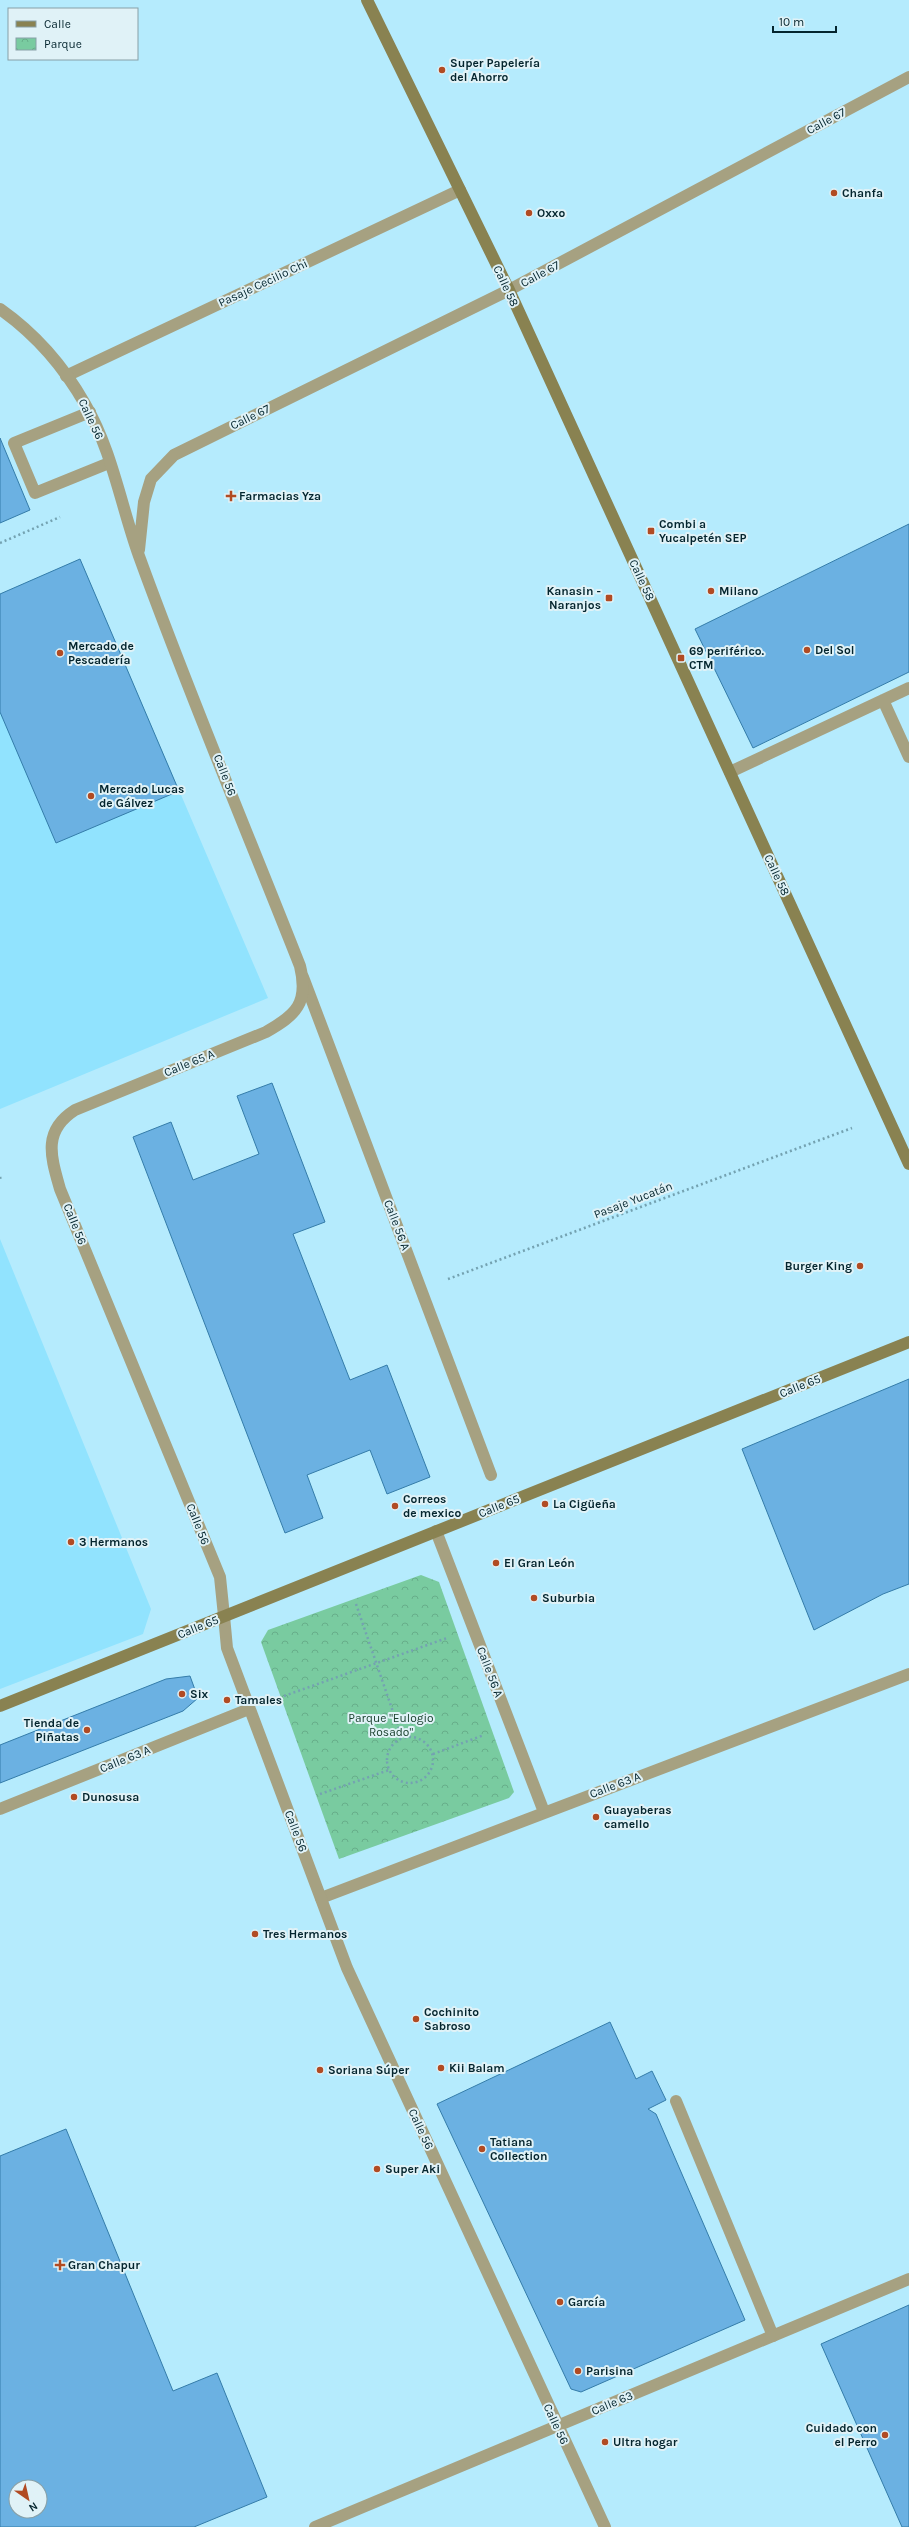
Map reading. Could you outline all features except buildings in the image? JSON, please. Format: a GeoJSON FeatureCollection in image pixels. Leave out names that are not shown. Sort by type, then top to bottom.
{"type":"FeatureCollection","features":[{"type":"Feature","properties":{"kind":"main road","name":"Calle 58"},"geometry":{"type":"LineString","coordinates":[[367,0],[509,290],[909,1164]]}},
{"type":"Feature","properties":{"kind":"main road","name":"Calle 65"},"geometry":{"type":"LineString","coordinates":[[0,1706],[909,1342]]}},
{"type":"Feature","properties":{"kind":"street","name":"Calle 67"},"geometry":{"type":"LineString","coordinates":[[151,479],[174,455],[509,290],[909,77]]}},
{"type":"Feature","properties":{"kind":"street","name":"Pasaje Cecilio Chi"},"geometry":{"type":"LineString","coordinates":[[66,376],[460,190]]}},
{"type":"Feature","properties":{"kind":"street","name":"Calle 56"},"geometry":{"type":"LineString","coordinates":[[0,308],[17,321],[40,344],[66,376],[90,412],[109,463],[138,555],[302,975],[304,996]]}},
{"type":"Feature","properties":{"kind":"street"},"geometry":{"type":"LineString","coordinates":[[90,412],[14,443],[35,493],[109,463]]}},
{"type":"Feature","properties":{"kind":"street","name":"Calle 56"},"geometry":{"type":"LineString","coordinates":[[138,555],[144,502],[151,479]]}},
{"type":"Feature","properties":{"kind":"street"},"geometry":{"type":"LineString","coordinates":[[730,772],[909,688]]}},
{"type":"Feature","properties":{"kind":"street"},"geometry":{"type":"LineString","coordinates":[[883,700],[909,758]]}},
{"type":"Feature","properties":{"kind":"street","name":"Calle 56 A"},"geometry":{"type":"LineString","coordinates":[[302,975],[491,1475]]}},
{"type":"Feature","properties":{"kind":"street","name":"Calle 65 A"},"geometry":{"type":"LineString","coordinates":[[63,1117],[75,1110],[266,1032],[288,1020],[304,996]]}},
{"type":"Feature","properties":{"kind":"street","name":"Calle 56"},"geometry":{"type":"LineString","coordinates":[[63,1117],[55,1130],[51,1148],[60,1189],[220,1577],[227,1648],[347,1968],[604,2527]]}},
{"type":"Feature","properties":{"kind":"street","name":"Calle 56 A"},"geometry":{"type":"LineString","coordinates":[[436,1531],[544,1812]]}},
{"type":"Feature","properties":{"kind":"street","name":"Calle 63 A"},"geometry":{"type":"LineString","coordinates":[[321,1898],[909,1674]]}},
{"type":"Feature","properties":{"kind":"street","name":"Calle 63 A"},"geometry":{"type":"LineString","coordinates":[[0,1809],[249,1709]]}},
{"type":"Feature","properties":{"kind":"street"},"geometry":{"type":"LineString","coordinates":[[676,2101],[773,2336]]}},
{"type":"Feature","properties":{"kind":"street","name":"Calle 63"},"geometry":{"type":"LineString","coordinates":[[315,2527],[909,2279]]}},
{"type":"Feature","properties":{"kind":"path"},"geometry":{"type":"LineString","coordinates":[[0,543],[60,517]]}},
{"type":"Feature","properties":{"kind":"path","name":"Pasaje Yucatán"},"geometry":{"type":"LineString","coordinates":[[421,1290],[852,1128]]}},
{"type":"Feature","properties":{"kind":"path"},"geometry":{"type":"LineString","coordinates":[[356,1604],[402,1738]]}},
{"type":"Feature","properties":{"kind":"path"},"geometry":{"type":"LineString","coordinates":[[284,1696],[450,1637]]}},
{"type":"Feature","properties":{"kind":"path"},"geometry":{"type":"LineString","coordinates":[[433,1754],[485,1735]]}},
{"type":"Feature","properties":{"kind":"path"},"geometry":{"type":"LineString","coordinates":[[409,1736],[427,1742],[433,1754],[432,1769],[422,1780],[414,1783],[400,1780],[389,1770],[387,1755],[395,1742],[402,1738],[409,1736]]}},
{"type":"Feature","properties":{"kind":"path"},"geometry":{"type":"LineString","coordinates":[[320,1794],[389,1770]]}},
{"type":"Feature","properties":{"kind":"shaded area","name":"Mercado Lucas de Gálvez"},"geometry":{"type":"Polygon","coordinates":[[[80,559],[268,998],[0,1109],[0,594],[80,559]]]}},
{"type":"Feature","properties":{"kind":"shaded area"},"geometry":{"type":"Polygon","coordinates":[[[0,1239],[151,1609],[143,1634],[0,1689],[0,1239]]]}},
{"type":"Feature","properties":{"kind":"green space","name":"Parque \"Eulogio Rosado\""},"geometry":{"type":"Polygon","coordinates":[[[421,1575],[439,1582],[514,1792],[509,1798],[339,1859],[261,1642],[268,1630],[421,1575]]]}},
{"type":"Feature","properties":{"kind":"place","name":"Super Papelería del Ahorro"},"geometry":{"type":"Point","coordinates":[442,70]}},
{"type":"Feature","properties":{"kind":"place","name":"Chanfa"},"geometry":{"type":"Point","coordinates":[834,193]}},
{"type":"Feature","properties":{"kind":"place","name":"Oxxo"},"geometry":{"type":"Point","coordinates":[529,213]}},
{"type":"Feature","properties":{"kind":"place","name":"Farmacias Yza"},"geometry":{"type":"Point","coordinates":[231,496]}},
{"type":"Feature","properties":{"kind":"place","name":"Combi a Yucalpetén SEP"},"geometry":{"type":"Point","coordinates":[651,531]}},
{"type":"Feature","properties":{"kind":"place","name":"Milano"},"geometry":{"type":"Point","coordinates":[711,591]}},
{"type":"Feature","properties":{"kind":"place","name":"Kanasin - Naranjos"},"geometry":{"type":"Point","coordinates":[609,598]}},
{"type":"Feature","properties":{"kind":"place","name":"Del Sol"},"geometry":{"type":"Point","coordinates":[807,650]}},
{"type":"Feature","properties":{"kind":"place","name":"Mercado de Pescadería"},"geometry":{"type":"Point","coordinates":[60,653]}},
{"type":"Feature","properties":{"kind":"place","name":"69 periférico. CTM"},"geometry":{"type":"Point","coordinates":[681,658]}},
{"type":"Feature","properties":{"kind":"place","name":"Mercado Lucas de Gálvez"},"geometry":{"type":"Point","coordinates":[91,796]}},
{"type":"Feature","properties":{"kind":"place","name":"Burger King"},"geometry":{"type":"Point","coordinates":[860,1266]}},
{"type":"Feature","properties":{"kind":"place","name":"La Cigüeña"},"geometry":{"type":"Point","coordinates":[545,1504]}},
{"type":"Feature","properties":{"kind":"place","name":"Correos de mexico"},"geometry":{"type":"Point","coordinates":[395,1506]}},
{"type":"Feature","properties":{"kind":"place","name":"3 Hermanos"},"geometry":{"type":"Point","coordinates":[71,1542]}},
{"type":"Feature","properties":{"kind":"place","name":"El Gran León"},"geometry":{"type":"Point","coordinates":[496,1563]}},
{"type":"Feature","properties":{"kind":"place","name":"Suburbia"},"geometry":{"type":"Point","coordinates":[534,1598]}},
{"type":"Feature","properties":{"kind":"place","name":"Six"},"geometry":{"type":"Point","coordinates":[182,1694]}},
{"type":"Feature","properties":{"kind":"place","name":"Tamales"},"geometry":{"type":"Point","coordinates":[227,1700]}},
{"type":"Feature","properties":{"kind":"place","name":"Tienda de Piñatas"},"geometry":{"type":"Point","coordinates":[87,1730]}},
{"type":"Feature","properties":{"kind":"place","name":"Dunosusa"},"geometry":{"type":"Point","coordinates":[74,1797]}},
{"type":"Feature","properties":{"kind":"place","name":"Guayaberas camello"},"geometry":{"type":"Point","coordinates":[596,1817]}},
{"type":"Feature","properties":{"kind":"place","name":"Tres Hermanos"},"geometry":{"type":"Point","coordinates":[255,1934]}},
{"type":"Feature","properties":{"kind":"place","name":"Cochinito Sabroso"},"geometry":{"type":"Point","coordinates":[416,2019]}},
{"type":"Feature","properties":{"kind":"place","name":"Kii Balam"},"geometry":{"type":"Point","coordinates":[441,2068]}},
{"type":"Feature","properties":{"kind":"place","name":"Soriana Súper"},"geometry":{"type":"Point","coordinates":[320,2070]}},
{"type":"Feature","properties":{"kind":"place","name":"Tatiana Collection"},"geometry":{"type":"Point","coordinates":[482,2149]}},
{"type":"Feature","properties":{"kind":"place","name":"Super Aki"},"geometry":{"type":"Point","coordinates":[377,2169]}},
{"type":"Feature","properties":{"kind":"place","name":"Gran Chapur"},"geometry":{"type":"Point","coordinates":[60,2265]}},
{"type":"Feature","properties":{"kind":"place","name":"García"},"geometry":{"type":"Point","coordinates":[560,2302]}},
{"type":"Feature","properties":{"kind":"place","name":"Parisina"},"geometry":{"type":"Point","coordinates":[578,2371]}},
{"type":"Feature","properties":{"kind":"place","name":"Cuidado con el Perro"},"geometry":{"type":"Point","coordinates":[885,2435]}},
{"type":"Feature","properties":{"kind":"place","name":"Ultra hogar"},"geometry":{"type":"Point","coordinates":[605,2442]}}]}
